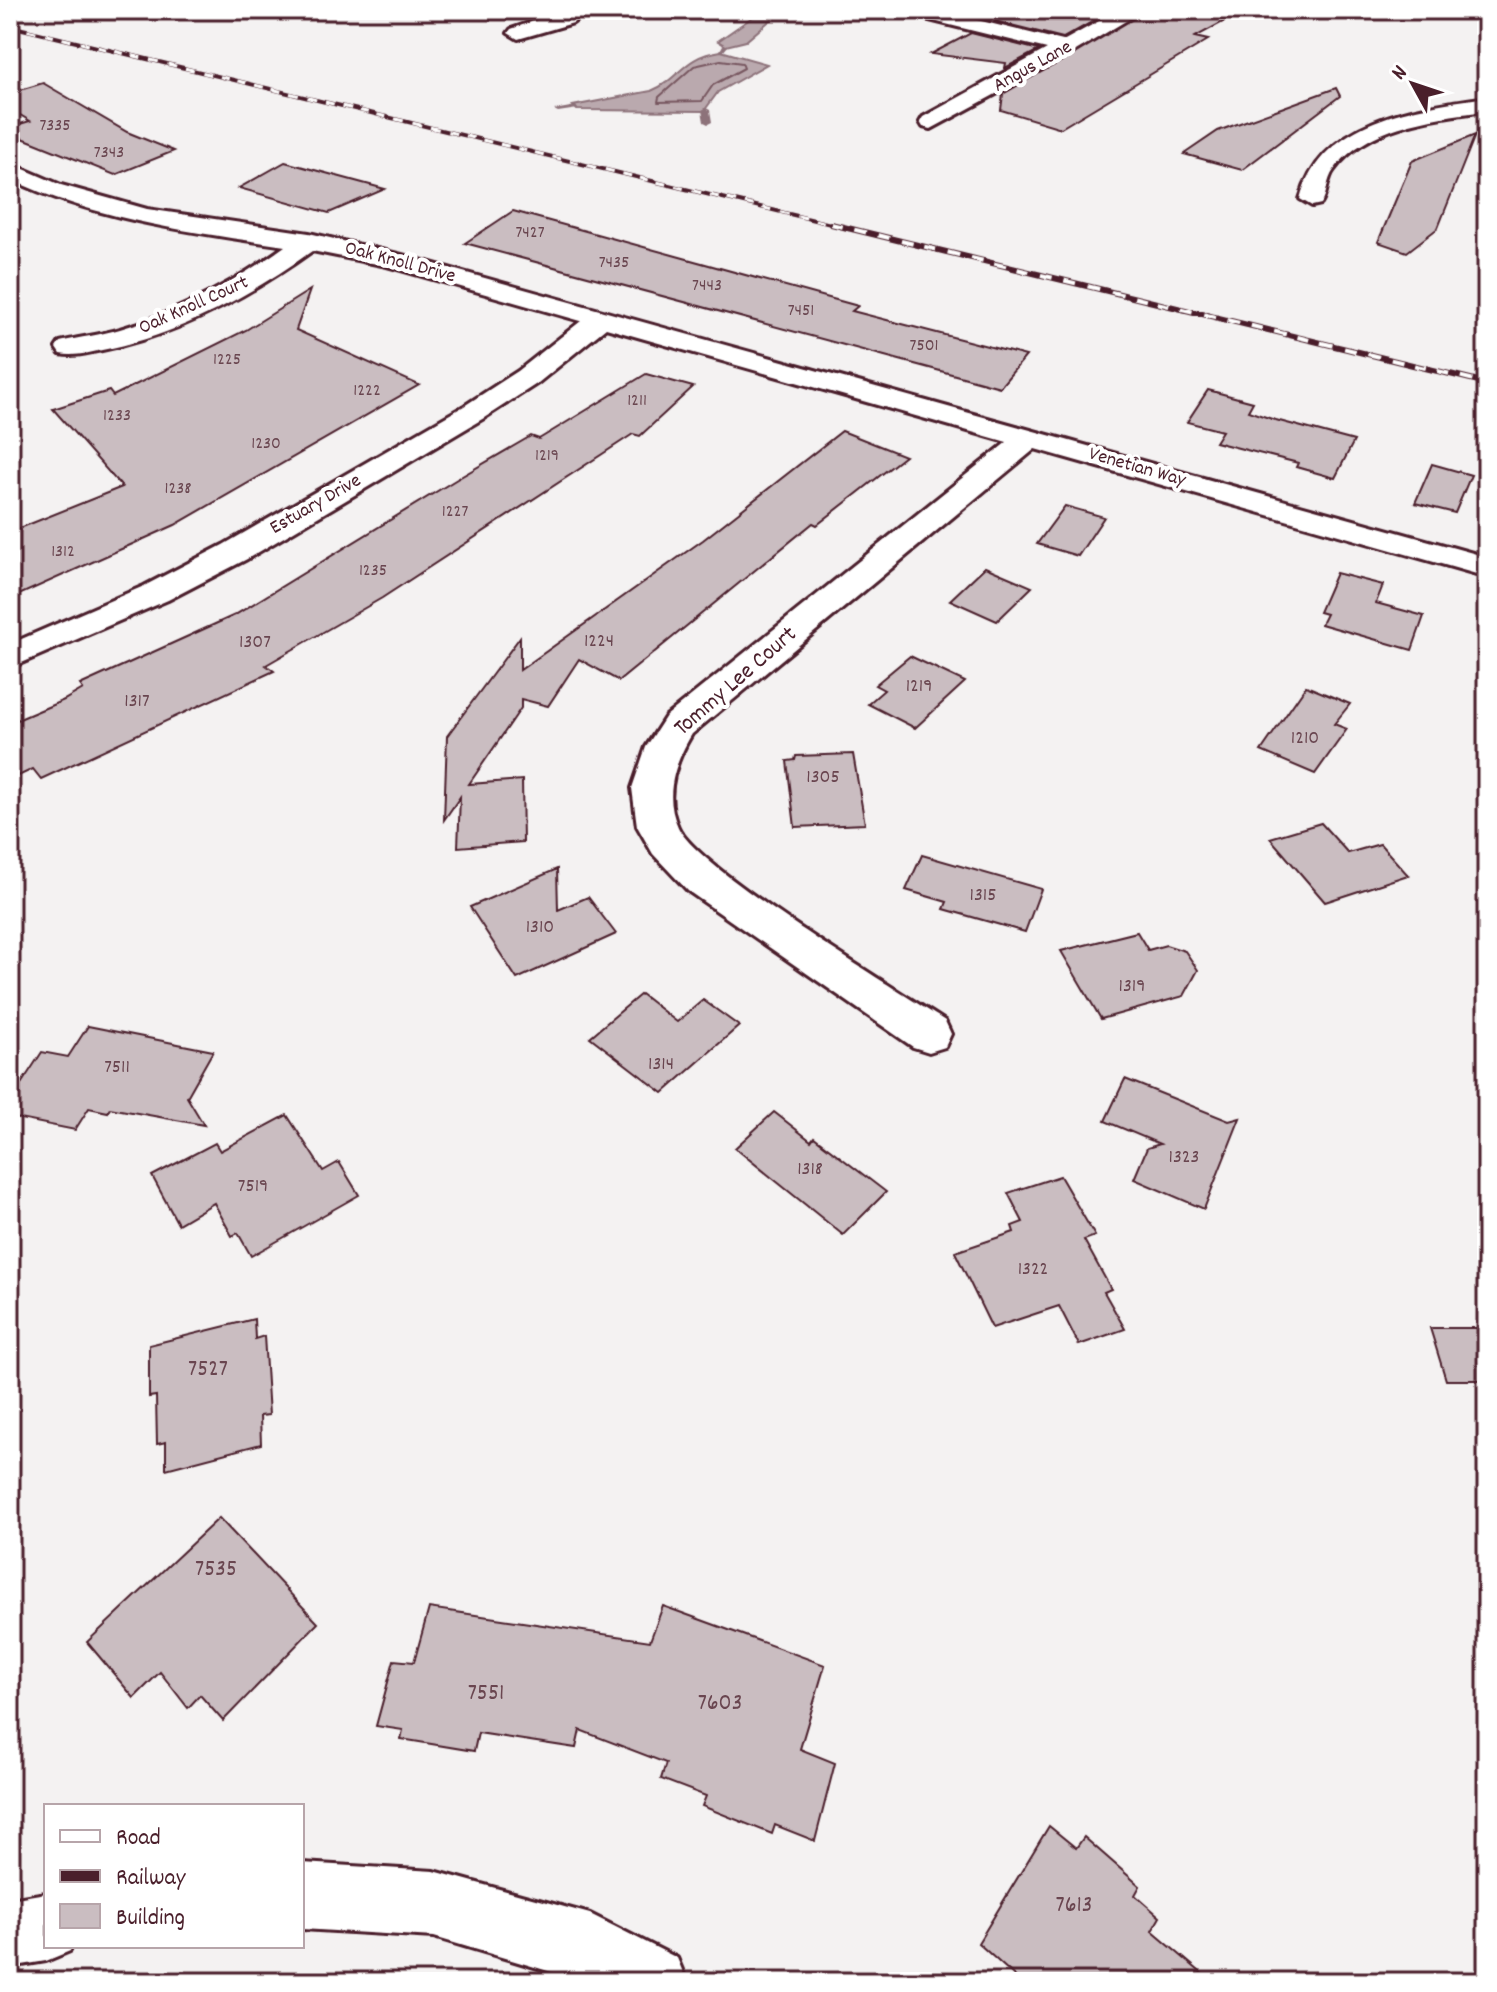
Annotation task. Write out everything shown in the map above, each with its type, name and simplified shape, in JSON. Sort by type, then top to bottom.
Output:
[{"type":"street","points":[[518,33],[566,19],[579,10]]},
{"type":"street","points":[[912,10],[1067,48]]},
{"type":"street","name":"Angus Lane","points":[[931,122],[1134,10]]},
{"type":"street","points":[[1312,199],[1320,172],[1331,157],[1367,133],[1395,122],[1487,104]]},
{"type":"street","name":"Oak Knoll Drive","points":[[10,170],[48,188],[112,208],[380,256],[787,370]]},
{"type":"street","name":"Oak Knoll Court","points":[[70,348],[131,334],[185,314],[249,283],[309,241]]},
{"type":"street","name":"Estuary Drive","points":[[10,657],[156,593],[235,552],[474,412],[528,377],[602,318]]},
{"type":"street","name":"Venetian Way","points":[[787,370],[1487,567]]},
{"type":"street","name":"Tommy Lee Court","points":[[929,1034],[686,865],[658,829],[653,810],[652,772],[679,725],[1030,438]]},
{"type":"street","points":[[304,1896],[434,1904],[590,1948],[653,1982]]},
{"type":"street","points":[[10,1933],[44,1927]]},
{"type":"water","points":[[773,10],[768,13],[774,17],[746,41],[726,46],[718,41],[757,14]]},
{"type":"water","points":[[721,51],[767,64],[718,92],[704,111],[577,110],[573,106],[651,91],[689,63]]},
{"type":"building","points":[[1017,10],[1113,10],[1063,38],[995,21]]},
{"type":"building","points":[[1147,10],[1245,10],[1195,37],[1208,40],[1061,128],[1001,110],[1003,94]]},
{"type":"building","points":[[971,33],[1039,50],[1005,68],[1006,63],[931,54]]},
{"type":"building","points":[[43,83],[127,132],[174,151],[115,175],[10,133],[10,127],[30,121],[10,109],[10,93]]},
{"type":"building","points":[[1336,88],[1340,96],[1242,170],[1184,154],[1218,131]]},
{"type":"building","points":[[1475,135],[1438,228],[1407,252],[1378,242],[1412,161]]},
{"type":"building","points":[[285,162],[385,189],[329,213],[239,188]]},
{"type":"building","points":[[513,211],[858,306],[852,311],[1026,356],[1000,387],[465,243]]},
{"type":"building","points":[[310,290],[296,330],[419,385],[175,525],[10,599],[10,532],[122,487],[53,409],[109,391],[113,396],[246,330]]},
{"type":"building","points":[[646,374],[693,387],[640,436],[633,434],[382,598],[266,665],[274,671],[41,779],[33,769],[10,780],[10,723],[64,700],[83,689],[80,685],[235,615],[457,479],[531,436],[539,439]]},
{"type":"building","points":[[1208,390],[1253,402],[1248,411],[1354,441],[1335,478],[1296,467],[1298,463],[1215,442],[1222,431],[1187,422]]},
{"type":"building","points":[[842,431],[905,456],[817,525],[813,523],[619,681],[579,659],[548,706],[521,699],[521,708],[469,784],[522,780],[523,842],[458,847],[460,797],[444,820],[447,736],[520,637],[520,670],[703,540]]},
{"type":"building","points":[[1432,464],[1471,475],[1455,513],[1415,503]]},
{"type":"building","points":[[1065,506],[1104,517],[1078,556],[1037,544]]},
{"type":"building","points":[[985,567],[1032,587],[997,621],[950,600]]},
{"type":"building","points":[[1336,573],[1383,585],[1376,603],[1424,616],[1412,650],[1321,624],[1326,614],[1319,612]]},
{"type":"building","points":[[910,656],[965,682],[915,728],[868,704],[884,690],[875,685]]},
{"type":"building","points":[[1306,686],[1350,704],[1334,724],[1347,729],[1315,774],[1261,751]]},
{"type":"building","points":[[853,754],[865,824],[795,827],[787,761],[795,760],[796,756]]},
{"type":"building","points":[[1321,823],[1348,853],[1380,844],[1408,875],[1325,902],[1270,838]]},
{"type":"building","points":[[922,855],[1041,889],[1025,932],[944,909],[947,902],[906,890]]},
{"type":"building","points":[[557,869],[558,910],[588,897],[616,934],[517,979],[470,907]]},
{"type":"building","points":[[1137,932],[1148,950],[1166,945],[1185,951],[1198,970],[1184,996],[1101,1019],[1061,951]]},
{"type":"building","points":[[641,994],[677,1022],[703,1000],[739,1026],[663,1093],[590,1037]]},
{"type":"building","points":[[88,1026],[213,1051],[187,1097],[204,1125],[110,1108],[108,1112],[89,1108],[75,1130],[10,1117],[10,1101],[42,1052],[68,1057]]},
{"type":"building","points":[[1125,1079],[1229,1121],[1240,1118],[1204,1209],[1134,1179],[1147,1148],[1160,1144],[1105,1121]]},
{"type":"building","points":[[774,1112],[811,1141],[814,1137],[886,1192],[843,1235],[735,1148]]},
{"type":"building","points":[[287,1115],[323,1171],[339,1162],[359,1195],[251,1256],[238,1233],[232,1236],[214,1203],[178,1224],[152,1176],[215,1143],[220,1151]]},
{"type":"building","points":[[1060,1176],[1095,1236],[1084,1240],[1111,1289],[1104,1292],[1125,1329],[1079,1345],[1059,1306],[992,1328],[955,1252],[1014,1232],[1012,1226],[1023,1222],[1008,1193]]},
{"type":"building","points":[[254,1319],[255,1339],[264,1336],[269,1415],[260,1416],[261,1444],[166,1469],[166,1442],[157,1444],[156,1396],[149,1397],[149,1345]]},
{"type":"building","points":[[1430,1328],[1487,1328],[1487,1380],[1446,1380]]},
{"type":"building","points":[[219,1518],[318,1623],[223,1721],[200,1695],[188,1708],[160,1672],[134,1698],[87,1642]]},
{"type":"building","points":[[663,1606],[825,1665],[800,1749],[835,1763],[815,1841],[775,1825],[772,1834],[702,1806],[706,1796],[661,1779],[666,1763],[580,1730],[576,1748],[478,1733],[474,1751],[401,1739],[403,1730],[376,1726],[394,1660],[414,1662],[429,1608],[650,1641]]},
{"type":"building","points":[[1049,1826],[1076,1848],[1084,1837],[1140,1886],[1135,1895],[1160,1917],[1152,1931],[1212,1982],[1021,1982],[978,1943]]},
{"type":"waterway","points":[[721,51],[725,46]]},
{"type":"waterway","points":[[558,110],[576,108]]},
{"type":"waterway","points":[[706,110],[708,122]]},
{"type":"railway","points":[[10,26],[839,226]]},
{"type":"railway","points":[[831,224],[1487,383]]}]
